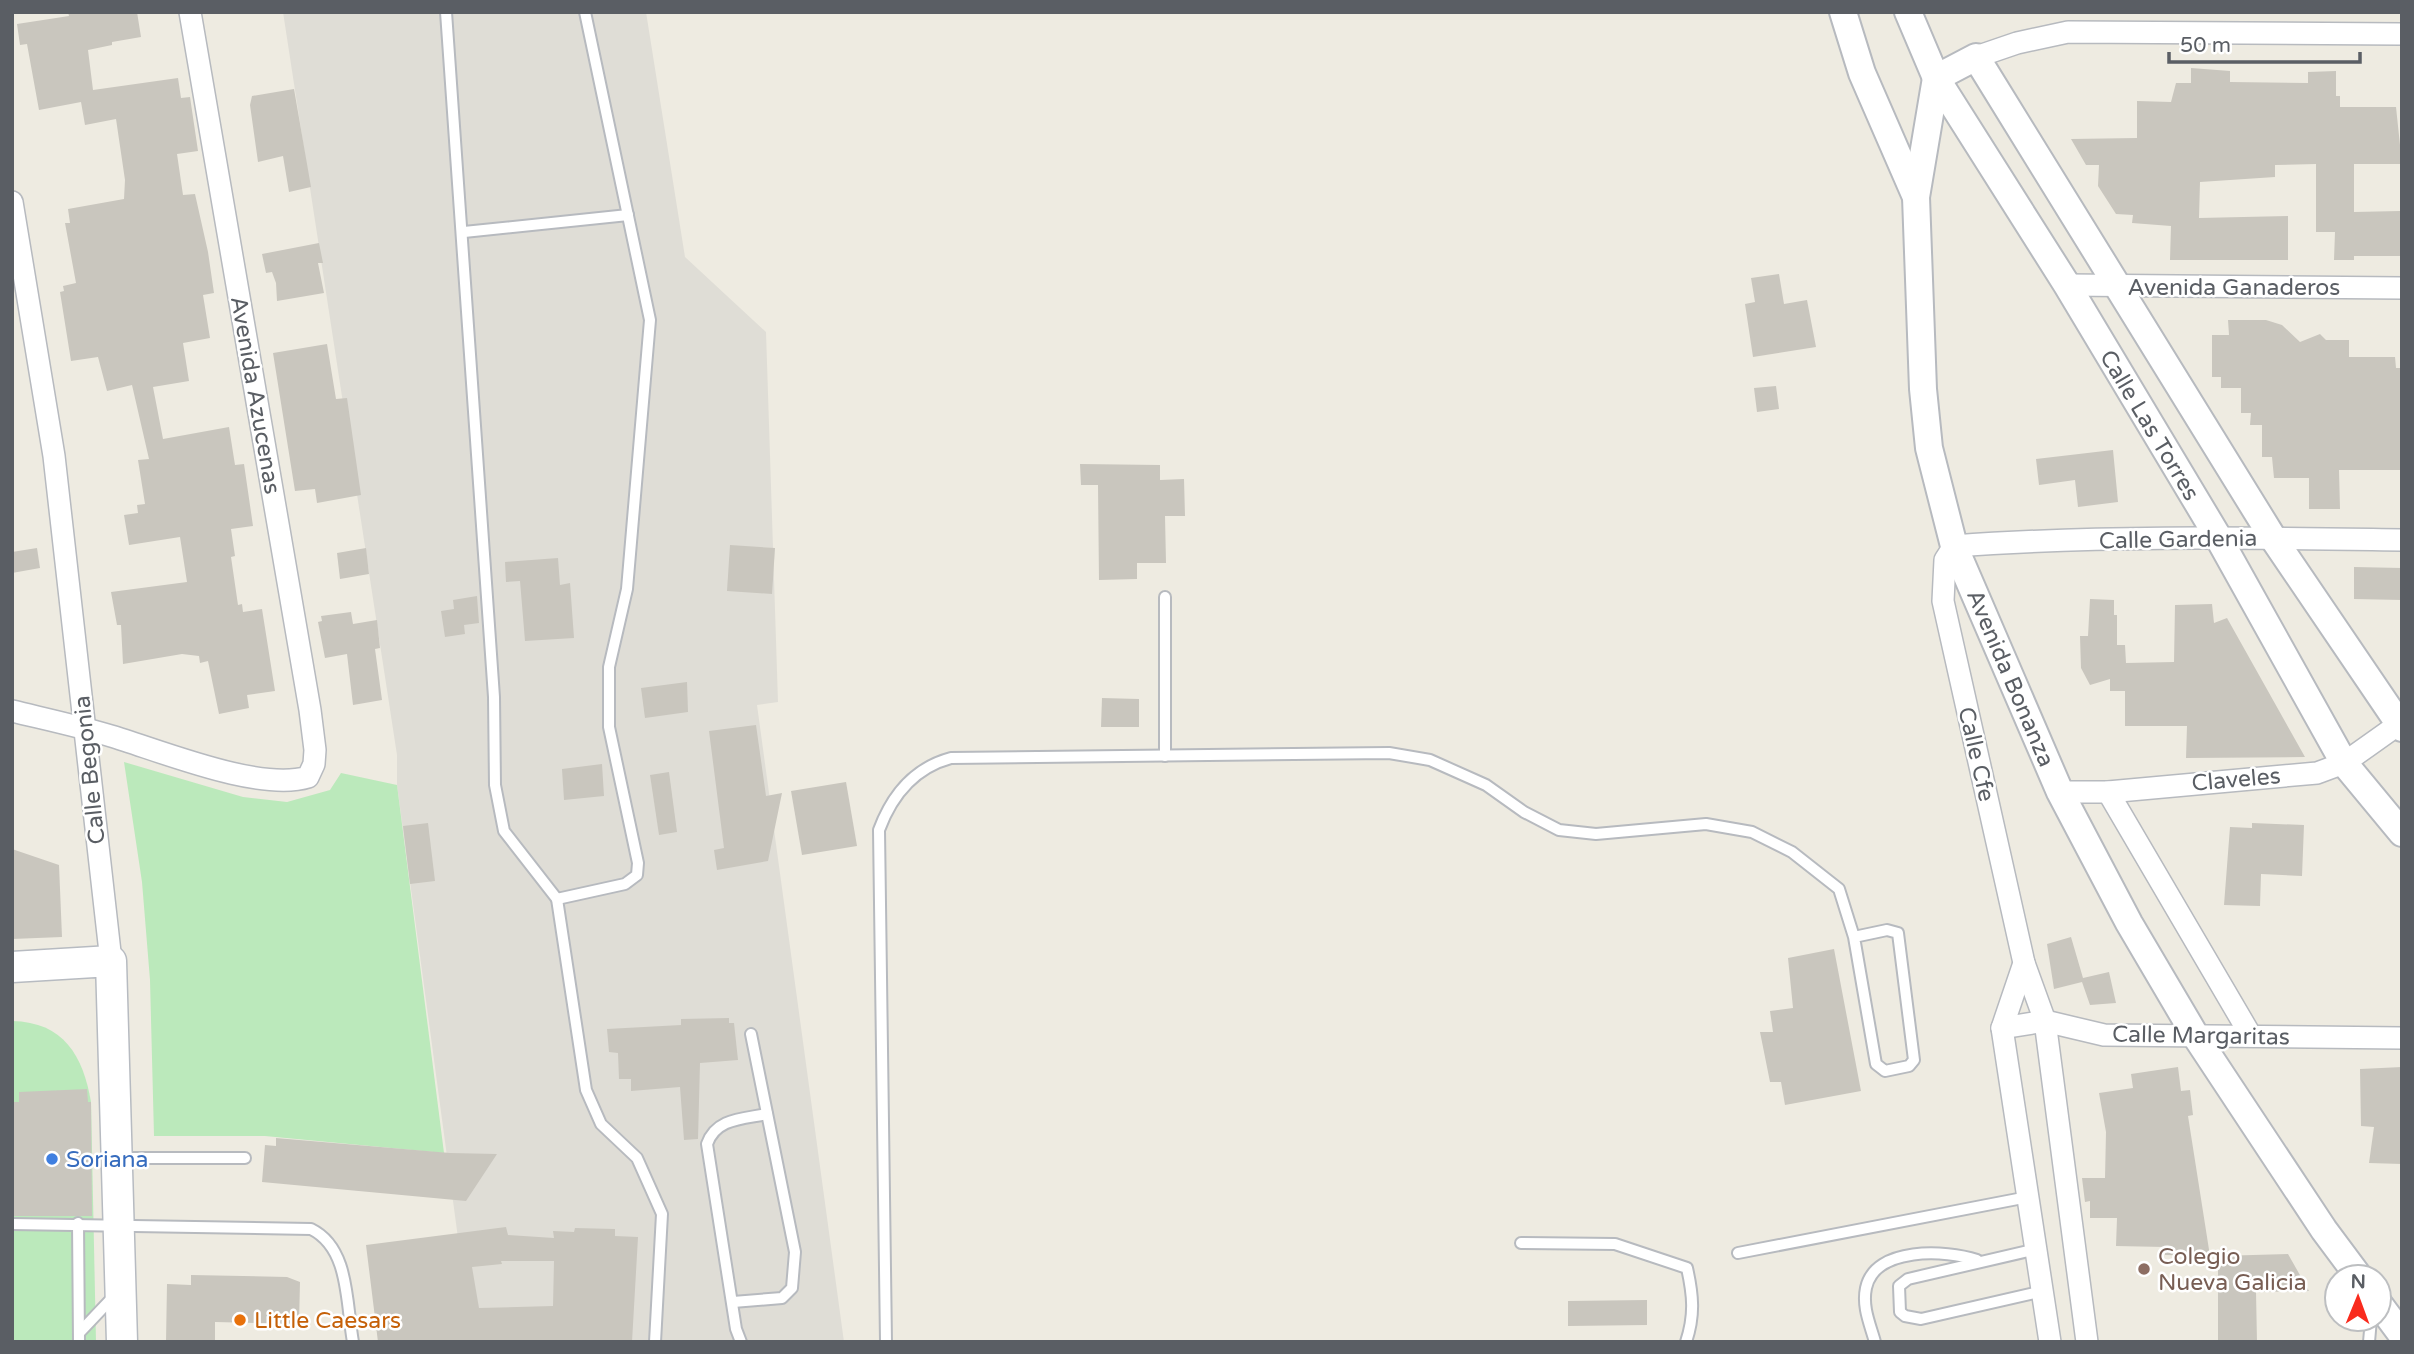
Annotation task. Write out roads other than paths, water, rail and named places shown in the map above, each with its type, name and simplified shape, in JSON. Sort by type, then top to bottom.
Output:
[{"type":"main road","points":[[12,967],[111,961]]},
{"type":"main road","name":"Calle Begonia","points":[[111,961],[121,1223],[122,1342]]},
{"type":"street","name":"Avenida Azucenas","points":[[86,729],[256,779],[292,782],[308,777],[314,764],[310,710],[190,12]]},
{"type":"street","name":"Avenida Bonanza","points":[[1843,12],[1862,73],[1916,197],[1923,389],[1929,448],[1954,547],[2060,792],[2129,923],[2195,1035],[2349,1263]]},
{"type":"street","name":"Calle Las Torres","points":[[1908,12],[1936,78],[2067,285],[2218,537],[2344,763],[2402,833]]},
{"type":"street","points":[[1916,197],[1936,78],[1976,57],[2017,43],[2067,32],[2402,34]]},
{"type":"street","name":"Calle Las Torres","points":[[1976,57],[2273,538],[2400,726]]},
{"type":"street","name":"Calle Begonia","points":[[12,202],[54,456],[111,961]]},
{"type":"street","name":"Avenida Ganaderos","points":[[2067,285],[2402,288]]},
{"type":"street","name":"Calle Gardenia","points":[[1954,547],[2015,542],[2218,537],[2402,540]]},
{"type":"street","name":"Calle Cfe","points":[[1954,547],[1945,560],[1943,601],[2024,963],[2045,1021],[2087,1342]]},
{"type":"street","points":[[12,711],[86,729]]},
{"type":"street","name":"Claveles","points":[[2060,792],[2108,792],[2317,773],[2344,763],[2400,726]]},
{"type":"street","points":[[2108,792],[2251,1036]]},
{"type":"street","points":[[2024,963],[2002,1028],[2050,1342]]},
{"type":"street","name":"Calle Margaritas","points":[[2002,1028],[2045,1021],[2104,1035],[2402,1038]]},
{"type":"lane","points":[[446,12],[464,232],[494,697],[495,785],[504,831],[557,899],[586,1090],[601,1124],[638,1158],[662,1214],[655,1342]]},
{"type":"lane","points":[[557,899],[625,884],[637,875],[638,863],[609,727],[609,667],[627,589],[650,320],[585,12]]},
{"type":"lane","points":[[464,232],[628,215]]},
{"type":"lane","points":[[1165,597],[1165,756]]},
{"type":"lane","points":[[886,1342],[879,830],[888,806],[914,777],[933,763],[951,758],[1389,753],[1430,760],[1486,785],[1524,812],[1559,830],[1596,834],[1706,824],[1752,832],[1792,852],[1839,889],[1854,937],[1875,1063],[1885,1071],[1909,1066],[1914,1059],[1898,933],[1886,930],[1854,937]]},
{"type":"lane","points":[[733,1302],[782,1298],[792,1288],[795,1252],[792,1226],[751,1034]]},
{"type":"lane","points":[[741,1342],[707,1144],[712,1131],[721,1123],[767,1114]]},
{"type":"lane","points":[[118,1158],[245,1158]]},
{"type":"lane","points":[[1738,1253],[2028,1197]]},
{"type":"lane","points":[[78,1223],[79,1337]]},
{"type":"lane","points":[[12,1224],[121,1223],[311,1229],[324,1235],[334,1248],[341,1266],[353,1342]]},
{"type":"lane","points":[[1521,1243],[1615,1244],[1686,1268],[1694,1295],[1692,1323],[1686,1342]]},
{"type":"lane","points":[[2037,1249],[1908,1279],[1899,1286],[1900,1312],[1905,1317],[1921,1319],[2043,1291]]},
{"type":"lane","points":[[1875,1342],[1865,1310],[1866,1288],[1872,1273],[1888,1262],[1916,1253],[1966,1257],[1980,1261]]},
{"type":"lane","points":[[79,1337],[120,1290]]},
{"type":"place","name":"Soriana","points":[[52,1159]]},
{"type":"place","name":"Colegio Nueva Galicia","points":[[2144,1269]]},
{"type":"place","name":"Little Caesars","points":[[240,1320]]}]
